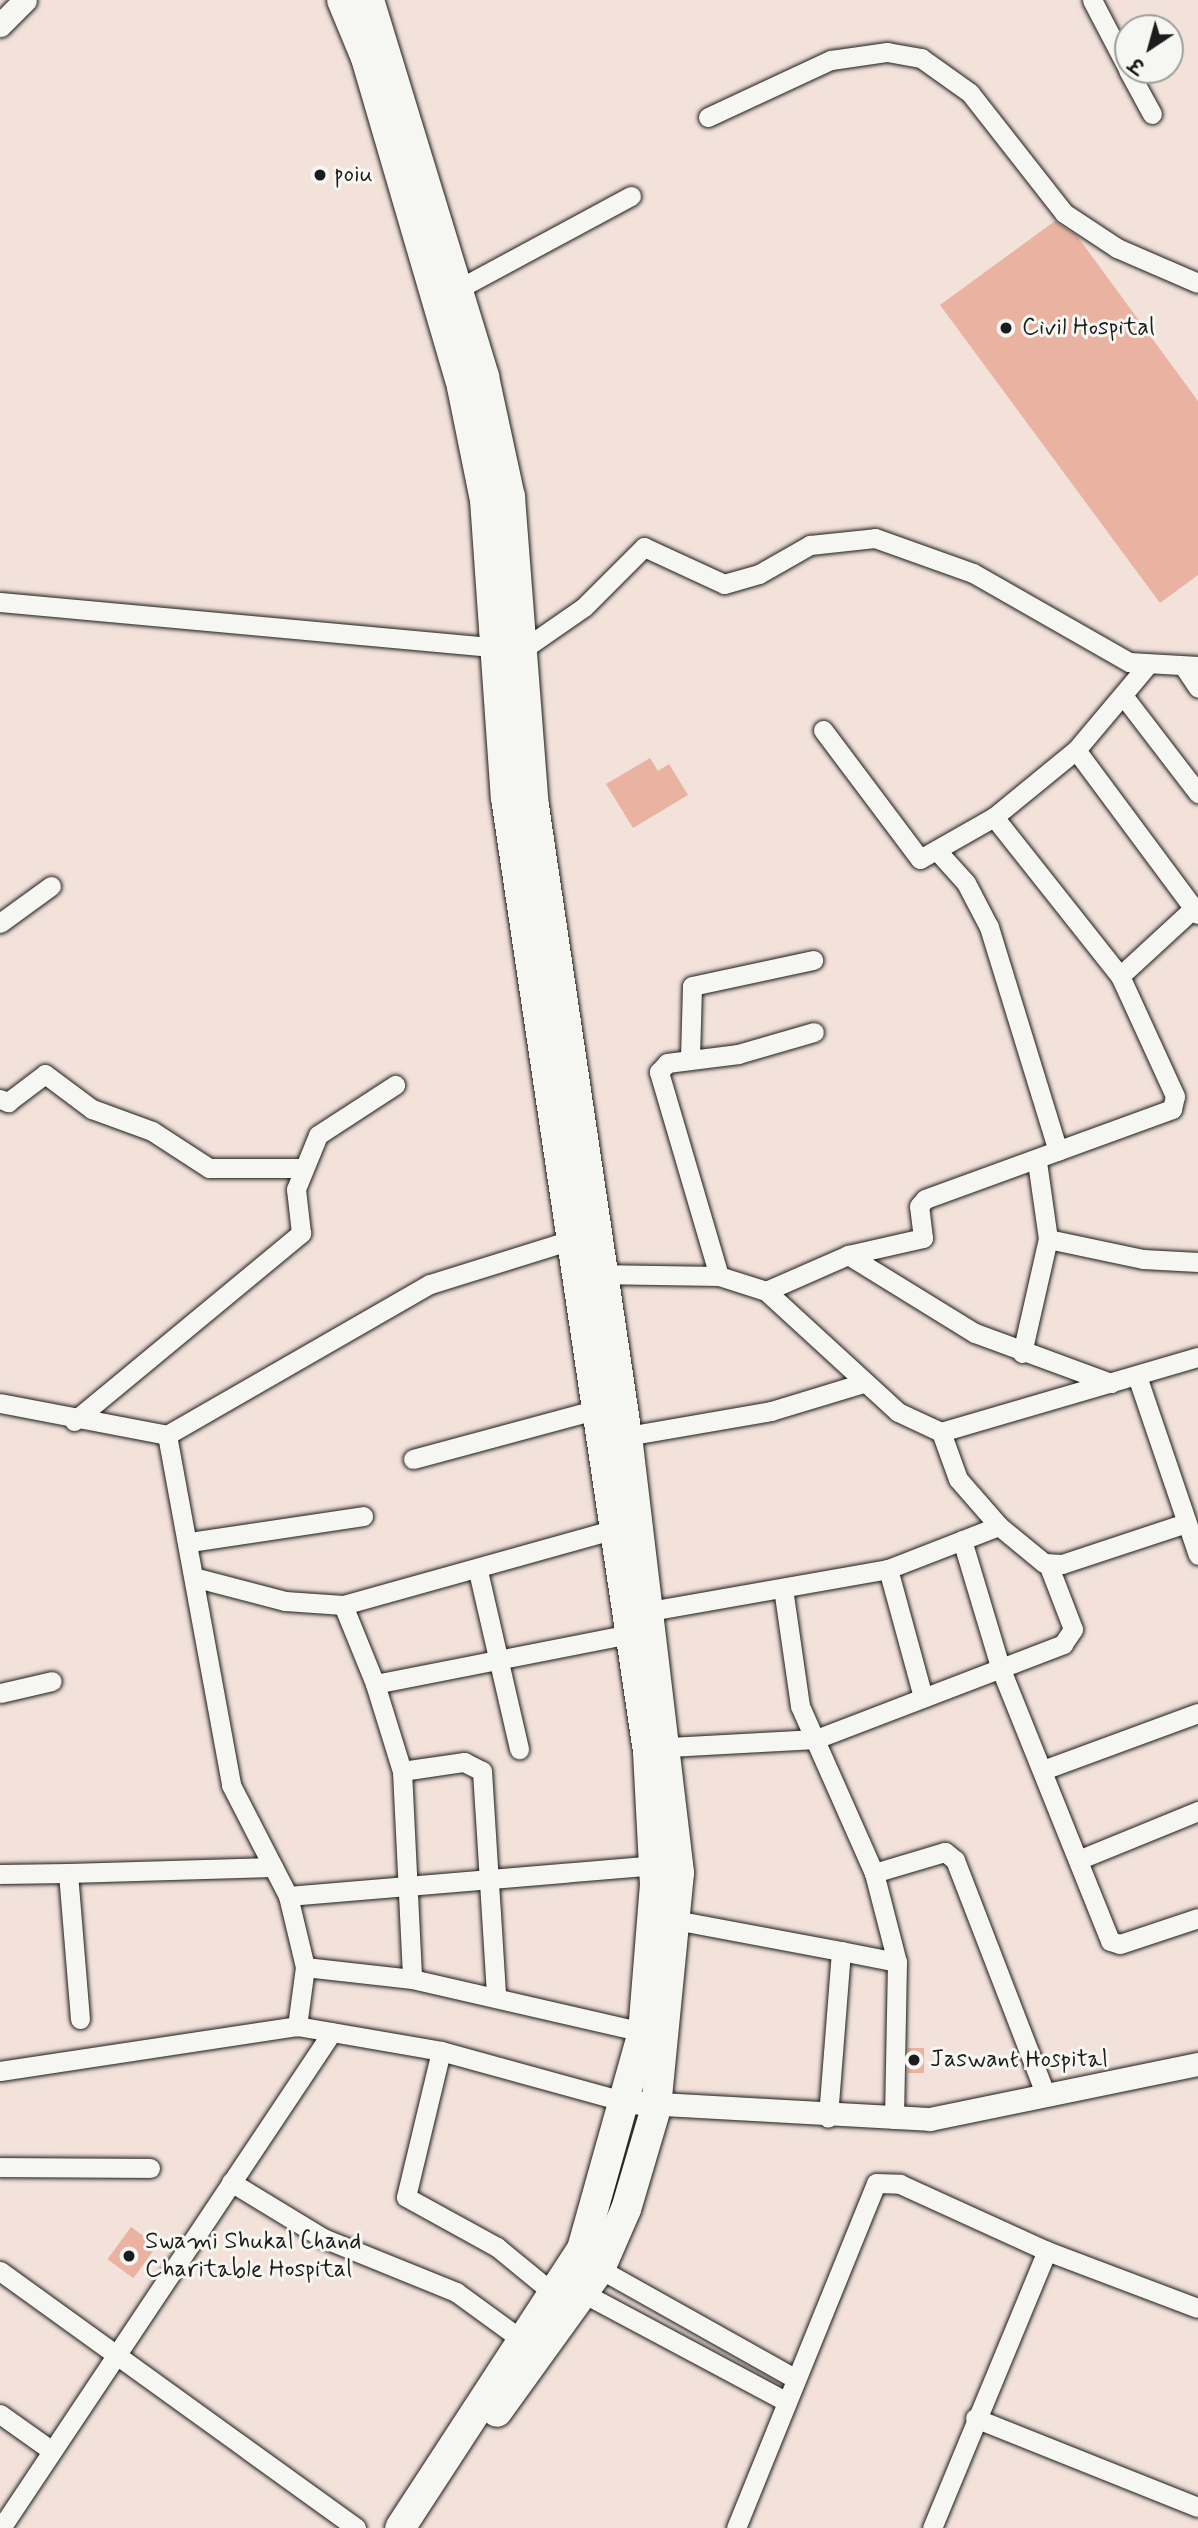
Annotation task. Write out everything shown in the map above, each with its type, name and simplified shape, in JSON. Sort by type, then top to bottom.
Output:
[{"type":"main road","points":[[342,0],[410,165]]},
{"type":"main road","points":[[369,0],[410,165],[474,388],[510,497],[509,650],[534,806],[586,1236],[627,1436],[668,1747],[679,1873],[656,2108],[626,2209],[600,2269],[583,2294],[474,2443],[450,2459]]},
{"type":"main road","points":[[400,2528],[450,2459],[458,2435],[583,2249],[626,2102],[643,2032],[654,1865],[648,1752],[598,1409],[592,1274]]},
{"type":"street","points":[[0,24],[25,0]]},
{"type":"street","points":[[1092,0],[1114,43]]},
{"type":"street","points":[[708,117],[831,60],[887,52],[921,58],[970,93],[1064,214],[1117,248],[1198,283]]},
{"type":"street","points":[[1136,84],[1152,114]]},
{"type":"street","points":[[447,295],[631,196]]},
{"type":"street","points":[[0,602],[509,650],[584,607],[644,547],[724,584],[759,574],[810,545],[876,538],[973,573],[1146,667],[1191,667],[1198,688]]},
{"type":"street","points":[[823,730],[915,854],[926,860],[994,817],[1076,750],[1125,698],[1146,667]]},
{"type":"street","points":[[1125,698],[1198,793]]},
{"type":"street","points":[[1076,750],[1196,911],[1120,976]]},
{"type":"street","points":[[766,1291],[848,1255],[919,1240],[925,1199],[1037,1162],[1058,1151],[1172,1109],[1175,1101],[1120,976],[994,817]]},
{"type":"street","points":[[939,853],[966,883],[989,926],[1058,1151]]},
{"type":"street","points":[[4,916],[51,886]]},
{"type":"street","points":[[690,1058],[692,986],[813,960]]},
{"type":"street","points":[[719,1276],[661,1088],[662,1067],[690,1058],[738,1054],[814,1032]]},
{"type":"street","points":[[0,1099],[8,1102],[45,1074],[92,1109],[152,1131],[209,1168],[301,1168]]},
{"type":"street","points":[[74,1421],[301,1233],[301,1168],[324,1128],[395,1085]]},
{"type":"street","points":[[1022,1353],[1048,1239],[1037,1162]]},
{"type":"street","points":[[0,1403],[74,1421],[167,1435],[430,1284],[586,1236]]},
{"type":"street","points":[[1048,1239],[1143,1259],[1198,1262]]},
{"type":"street","points":[[848,1255],[975,1333],[1022,1353],[1111,1383]]},
{"type":"street","points":[[592,1274],[719,1276],[766,1291],[863,1383],[921,1427],[941,1432],[1198,1357]]},
{"type":"street","points":[[1137,1376],[1198,1555]]},
{"type":"street","points":[[627,1436],[771,1411],[863,1383]]},
{"type":"street","points":[[413,1459],[598,1409]]},
{"type":"street","points":[[668,1747],[816,1739],[1000,1667],[1072,1635],[1048,1564],[999,1526],[951,1469],[941,1432]]},
{"type":"street","points":[[167,1435],[197,1578],[231,1785],[288,1896],[305,1967],[297,2026]]},
{"type":"street","points":[[190,1542],[363,1517]]},
{"type":"street","points":[[1048,1564],[1186,1523]]},
{"type":"street","points":[[650,1611],[888,1569],[999,1526]]},
{"type":"street","points":[[197,1578],[285,1601],[343,1605],[478,1571],[616,1529]]},
{"type":"street","points":[[962,1540],[1000,1667],[1113,1943],[1198,1918]]},
{"type":"street","points":[[888,1569],[923,1697]]},
{"type":"street","points":[[478,1571],[519,1749]]},
{"type":"street","points":[[783,1588],[798,1698],[874,1873],[898,1962],[894,2119]]},
{"type":"street","points":[[343,1605],[375,1684],[402,1771],[412,1979]]},
{"type":"street","points":[[375,1684],[631,1634]]},
{"type":"street","points":[[0,1693],[52,1681]]},
{"type":"street","points":[[1043,1770],[1198,1713]]},
{"type":"street","points":[[402,1771],[479,1766],[496,1995]]},
{"type":"street","points":[[1078,1860],[1198,1811]]},
{"type":"street","points":[[874,1873],[945,1852],[955,1860],[1046,2096]]},
{"type":"street","points":[[288,1896],[486,1876],[654,1865]]},
{"type":"street","points":[[0,1874],[272,1867]]},
{"type":"street","points":[[68,1872],[80,2019]]},
{"type":"street","points":[[675,1920],[898,1962]]},
{"type":"street","points":[[828,2117],[841,1951]]},
{"type":"street","points":[[305,1967],[412,1979],[496,1995],[643,2032]]},
{"type":"street","points":[[0,2071],[297,2026],[441,2051],[656,2108],[894,2119],[950,2116],[1198,2064]]},
{"type":"street","points":[[1,2528],[332,2032]]},
{"type":"street","points":[[441,2051],[406,2197],[497,2247],[553,2293]]},
{"type":"street","points":[[0,2167],[150,2168]]},
{"type":"street","points":[[231,2182],[323,2238],[457,2292],[522,2340]]},
{"type":"street","points":[[736,2528],[794,2378],[876,2183],[900,2184],[1047,2251],[1198,2308]]},
{"type":"street","points":[[932,2528],[975,2418],[1047,2251]]},
{"type":"street","points":[[600,2269],[794,2378]]},
{"type":"street","points":[[0,2271],[356,2528]]},
{"type":"street","points":[[583,2294],[785,2401]]},
{"type":"street","points":[[0,2414],[52,2451]]},
{"type":"street","points":[[975,2418],[1198,2507]]},
{"type":"building","points":[[1055,221],[1077,236],[1198,401],[1198,575],[1160,603],[940,305]]},
{"type":"building","points":[[650,758],[658,771],[669,764],[688,795],[633,828],[606,784]]},
{"type":"building","points":[[908,2048],[924,2048],[924,2073],[908,2073]]},
{"type":"building","points":[[131,2227],[157,2246],[133,2278],[107,2259]]},
{"type":"place","name":"poiu","points":[[320,175]]},
{"type":"place","name":"Civil Hospital","points":[[1006,328]]},
{"type":"place","name":"Jaswant Hospital","points":[[914,2060]]},
{"type":"place","name":"Swami Shukal Chand Charitable Hospital","points":[[129,2256]]}]
